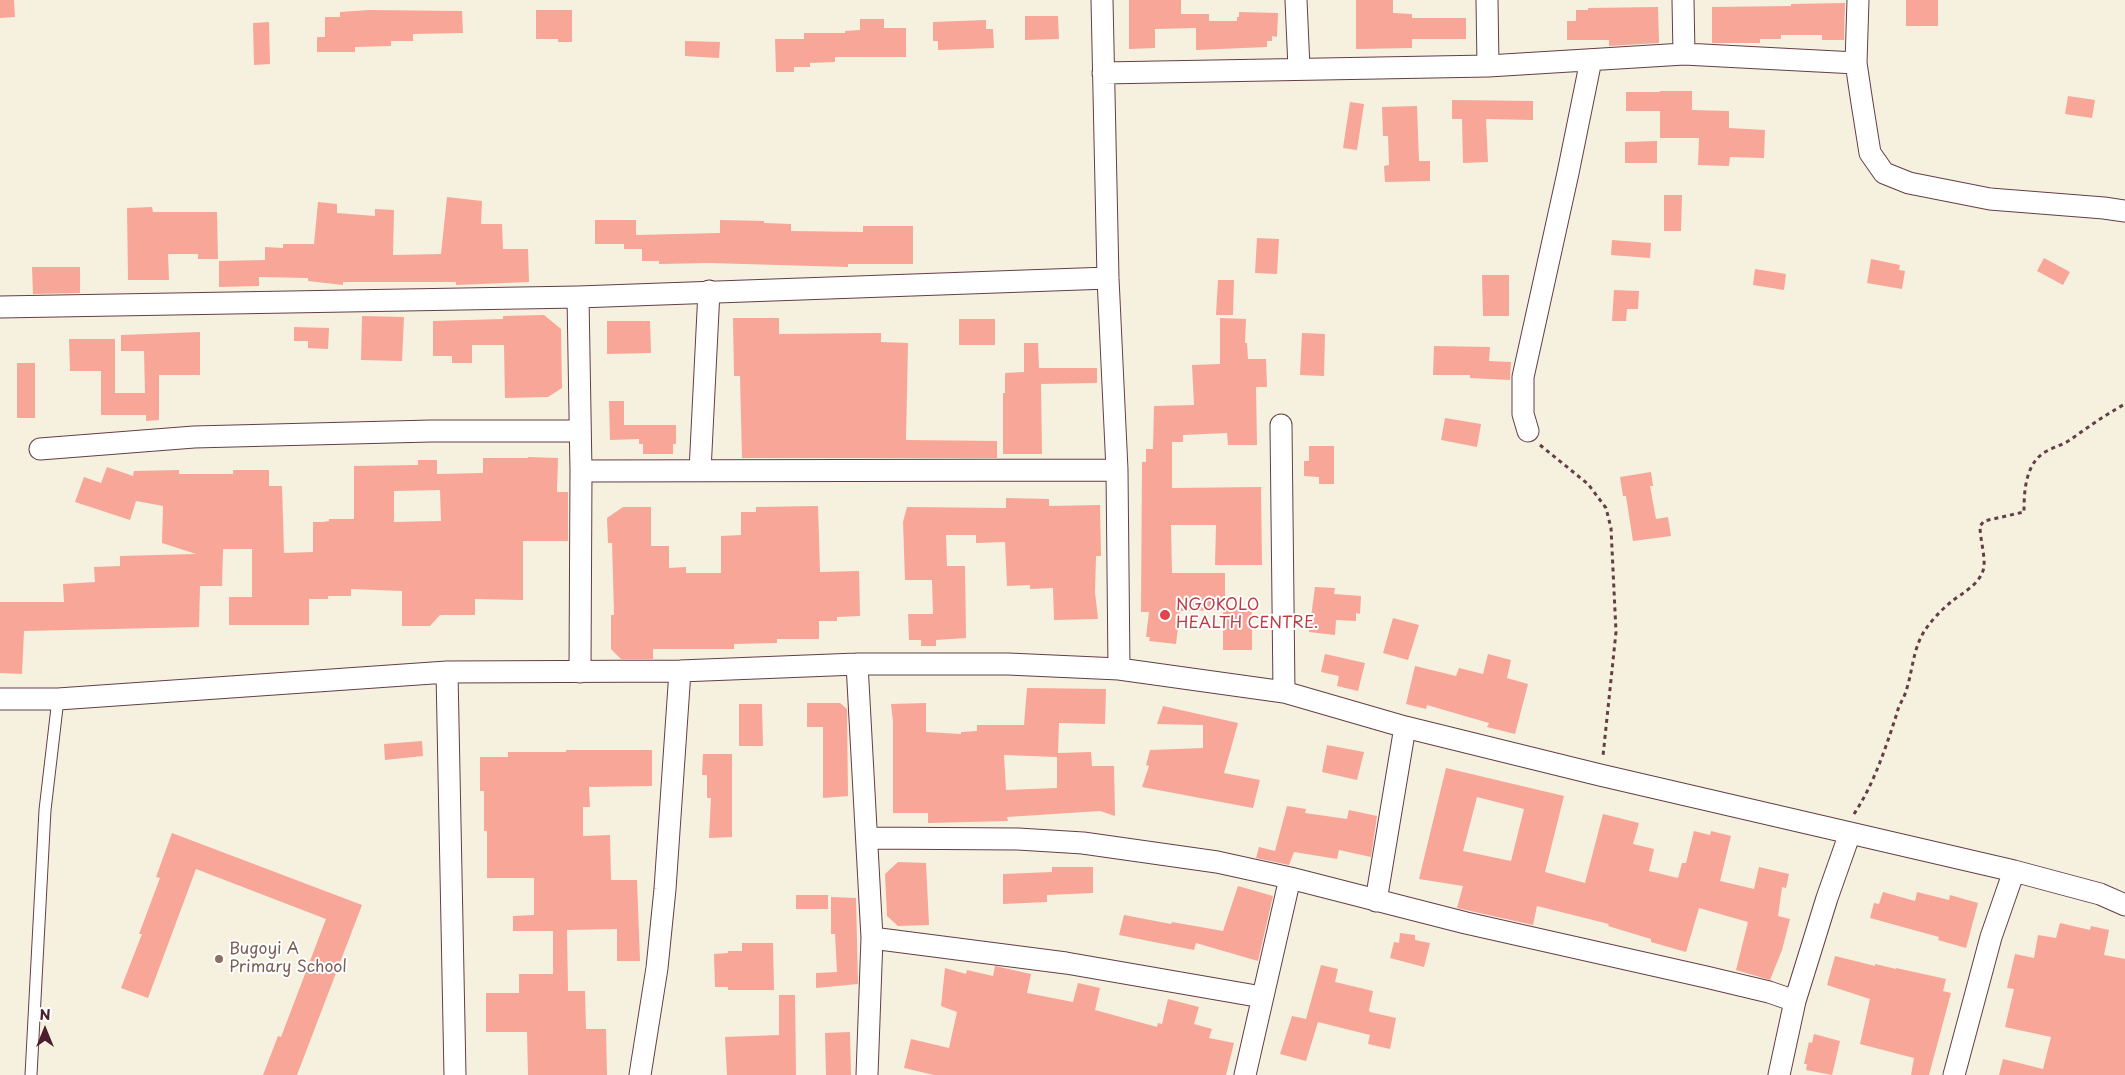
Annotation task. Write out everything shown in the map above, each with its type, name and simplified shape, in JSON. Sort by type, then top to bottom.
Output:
[{"type":"street","points":[[1102,0],[1108,278],[1117,470],[1120,669]]},
{"type":"street","points":[[1296,0],[1299,68]]},
{"type":"street","points":[[1487,0],[1488,66]]},
{"type":"street","points":[[1684,0],[1684,54]]},
{"type":"street","points":[[1858,0],[1856,63],[1870,153],[1884,174],[1909,183],[1990,199],[2125,211]]},
{"type":"street","points":[[1103,73],[1488,66],[1684,54],[1856,63]]},
{"type":"street","points":[[1528,432],[1523,414],[1523,377],[1591,60]]},
{"type":"street","points":[[0,307],[578,297],[1108,278]]},
{"type":"street","points":[[700,471],[710,291]]},
{"type":"street","points":[[578,297],[581,471],[580,672]]},
{"type":"street","points":[[1282,425],[1284,692]]},
{"type":"street","points":[[40,450],[194,437],[431,431],[580,430]]},
{"type":"street","points":[[581,471],[1117,470]]},
{"type":"street","points":[[857,664],[872,938],[867,1075]]},
{"type":"street","points":[[0,699],[58,699],[446,672],[680,671],[857,664],[1008,664],[1120,669],[1284,692],[1405,727],[1600,775],[2014,871],[2100,894],[2125,906]]},
{"type":"street","points":[[640,1075],[657,968],[665,889],[680,671]]},
{"type":"street","points":[[446,672],[455,1075]]},
{"type":"street","points":[[1376,901],[1405,727]]},
{"type":"street","points":[[1779,1075],[1794,1001],[1846,832]]},
{"type":"street","points":[[867,838],[1018,839],[1083,843],[1217,862],[1290,878],[1475,925],[1769,992],[1794,1001]]},
{"type":"street","points":[[1954,1075],[1991,937],[2014,871]]},
{"type":"street","points":[[1245,1075],[1290,878]]},
{"type":"street","points":[[872,938],[1066,963],[1262,997]]},
{"type":"lane","points":[[31,1075],[45,810],[58,699]]},
{"type":"path","points":[[1846,832],[1861,804],[1889,738],[1897,711],[1907,689],[1913,659],[1925,630],[1944,609],[1975,584],[1984,568],[1980,526],[1984,521],[2024,512],[2024,488],[2028,476],[2042,454],[2058,448],[2094,422],[2125,404]]},
{"type":"path","points":[[1528,432],[1547,452],[1588,484],[1606,508],[1611,528],[1616,632],[1600,775]]},
{"type":"building","points":[[0,0],[14,0],[15,17],[0,18]]},
{"type":"building","points":[[1129,0],[1181,0],[1181,14],[1209,14],[1209,21],[1237,21],[1239,12],[1278,13],[1277,37],[1272,36],[1272,41],[1267,41],[1267,47],[1196,50],[1196,28],[1155,29],[1155,48],[1129,49]]},
{"type":"building","points":[[1356,0],[1393,0],[1393,13],[1412,14],[1412,18],[1466,18],[1466,39],[1412,39],[1412,48],[1356,49]]},
{"type":"building","points":[[1906,0],[1938,0],[1938,26],[1906,26]]},
{"type":"building","points":[[1845,3],[1844,40],[1822,40],[1822,35],[1781,35],[1781,39],[1760,39],[1760,43],[1712,43],[1712,7]]},
{"type":"building","points":[[1658,7],[1659,43],[1609,46],[1609,40],[1567,40],[1567,21],[1576,21],[1576,10],[1588,10],[1588,8]]},
{"type":"building","points":[[369,10],[462,11],[463,33],[413,34],[413,41],[391,41],[391,46],[355,47],[355,52],[317,52],[317,37],[325,37],[325,17],[340,17],[340,12]]},
{"type":"building","points":[[536,10],[572,10],[572,42],[558,42],[558,39],[536,39]]},
{"type":"building","points":[[1025,16],[1058,16],[1059,39],[1025,40]]},
{"type":"building","points":[[860,19],[884,19],[884,28],[906,28],[906,57],[835,57],[835,62],[810,63],[810,67],[794,67],[794,72],[776,72],[775,39],[804,39],[804,33],[845,33],[845,31],[860,30]]},
{"type":"building","points":[[986,20],[986,29],[993,29],[994,48],[938,50],[938,41],[933,41],[933,22]]},
{"type":"building","points":[[269,22],[270,64],[254,65],[253,23]]},
{"type":"building","points":[[685,41],[720,42],[719,58],[685,56]]},
{"type":"building","points":[[1692,91],[1692,110],[1729,111],[1729,128],[1765,130],[1764,158],[1730,157],[1729,166],[1698,165],[1699,138],[1660,138],[1660,111],[1626,111],[1626,92]]},
{"type":"building","points":[[2068,96],[2095,100],[2092,118],[2065,114]]},
{"type":"building","points":[[1452,100],[1533,101],[1533,120],[1486,119],[1488,162],[1463,163],[1462,119],[1452,119]]},
{"type":"building","points":[[1350,102],[1364,104],[1357,150],[1343,148]]},
{"type":"building","points":[[1417,106],[1419,161],[1430,161],[1430,181],[1385,182],[1384,166],[1389,165],[1388,136],[1383,136],[1382,107]]},
{"type":"building","points":[[1657,141],[1657,163],[1625,163],[1625,142]]},
{"type":"building","points":[[1664,195],[1682,195],[1681,231],[1664,231]]},
{"type":"building","points":[[447,197],[482,201],[481,224],[502,224],[503,249],[528,249],[529,282],[456,285],[456,282],[343,282],[343,285],[308,281],[308,278],[259,277],[259,286],[219,287],[219,261],[265,260],[265,247],[283,248],[283,244],[314,244],[318,202],[337,204],[337,213],[375,216],[375,209],[394,210],[393,255],[441,254]]},
{"type":"building","points":[[152,207],[153,212],[217,212],[218,259],[198,259],[198,254],[168,254],[169,280],[128,280],[127,208]]},
{"type":"building","points":[[595,220],[636,220],[636,235],[720,233],[720,220],[791,224],[791,231],[863,232],[863,226],[913,226],[913,264],[848,264],[848,267],[709,263],[659,264],[659,261],[642,261],[642,249],[624,249],[624,244],[595,244]]},
{"type":"building","points":[[1257,238],[1279,239],[1277,274],[1255,273]]},
{"type":"building","points":[[1612,240],[1651,243],[1650,258],[1611,255]]},
{"type":"building","points":[[2044,258],[2070,272],[2063,285],[2037,271]]},
{"type":"building","points":[[1871,259],[1900,265],[1899,270],[1905,271],[1902,289],[1867,283]]},
{"type":"building","points":[[32,267],[80,267],[80,293],[33,294]]},
{"type":"building","points":[[1755,269],[1786,274],[1784,290],[1753,285]]},
{"type":"building","points":[[1482,275],[1509,275],[1509,316],[1483,316]]},
{"type":"building","points":[[1218,280],[1234,280],[1233,315],[1216,315]]},
{"type":"building","points":[[1614,290],[1639,291],[1638,309],[1627,309],[1626,321],[1612,321]]},
{"type":"building","points":[[544,315],[561,329],[562,388],[548,397],[505,398],[504,345],[472,345],[472,363],[452,363],[452,356],[433,356],[433,321],[503,319],[503,316]]},
{"type":"building","points":[[362,316],[404,317],[402,361],[361,360]]},
{"type":"building","points":[[733,318],[779,318],[779,334],[881,333],[881,342],[908,343],[906,440],[997,441],[997,458],[742,458],[740,376],[734,376]]},
{"type":"building","points":[[1220,318],[1246,319],[1245,343],[1247,343],[1248,359],[1266,359],[1267,387],[1256,387],[1257,445],[1228,445],[1227,433],[1183,435],[1183,442],[1172,442],[1172,488],[1261,487],[1262,565],[1215,565],[1216,525],[1171,525],[1172,573],[1225,573],[1225,607],[1252,607],[1252,650],[1223,650],[1223,610],[1180,611],[1176,644],[1149,641],[1150,637],[1146,637],[1149,612],[1141,612],[1142,462],[1146,462],[1146,449],[1153,449],[1154,406],[1194,405],[1192,365],[1220,364]]},
{"type":"building","points":[[959,319],[995,319],[995,345],[959,345]]},
{"type":"building","points":[[607,321],[650,321],[651,353],[607,354]]},
{"type":"building","points":[[294,327],[329,328],[328,349],[308,348],[308,341],[294,341]]},
{"type":"building","points":[[200,332],[200,375],[159,375],[159,420],[146,421],[146,415],[101,415],[101,371],[70,371],[69,339],[115,339],[115,393],[145,393],[144,351],[121,351],[121,335]]},
{"type":"building","points":[[1302,333],[1325,334],[1324,376],[1300,375]]},
{"type":"building","points":[[1024,343],[1038,343],[1039,368],[1097,368],[1097,383],[1041,384],[1042,454],[1003,454],[1003,393],[1005,393],[1005,373],[1024,372]]},
{"type":"building","points":[[1434,346],[1490,347],[1489,361],[1511,362],[1510,380],[1470,378],[1470,375],[1433,375]]},
{"type":"building","points":[[17,363],[35,363],[35,418],[17,418]]},
{"type":"building","points":[[609,401],[624,401],[624,425],[676,425],[676,444],[673,444],[673,454],[643,454],[643,444],[639,444],[639,439],[610,440]]},
{"type":"building","points":[[1445,418],[1481,424],[1477,447],[1441,440]]},
{"type":"building","points":[[1309,446],[1334,446],[1334,484],[1319,484],[1319,477],[1304,476],[1304,461],[1309,461]]},
{"type":"building","points":[[483,458],[558,458],[557,492],[568,492],[568,541],[523,541],[523,600],[475,599],[475,615],[440,615],[430,626],[402,626],[402,591],[351,589],[351,596],[328,596],[328,599],[309,599],[309,625],[229,625],[229,597],[252,597],[252,549],[223,549],[222,586],[200,586],[199,627],[24,631],[22,674],[0,673],[0,602],[64,602],[63,584],[95,582],[94,567],[120,566],[120,556],[196,554],[162,543],[163,506],[136,501],[130,520],[75,502],[84,477],[101,483],[107,467],[133,476],[134,471],[179,470],[179,474],[233,474],[233,470],[269,470],[269,486],[282,486],[284,553],[313,552],[313,522],[329,521],[329,519],[354,519],[354,466],[418,465],[418,460],[437,460],[437,474],[483,473]],"holes":[[[440,490],[441,521],[394,522],[394,491]]]},
{"type":"building","points":[[1651,472],[1653,486],[1650,486],[1656,519],[1668,517],[1671,536],[1633,541],[1626,496],[1623,496],[1620,477]]},
{"type":"building","points":[[1006,498],[1049,499],[1049,506],[1100,505],[1101,556],[1096,556],[1095,592],[1098,619],[1054,620],[1053,588],[1030,589],[1030,585],[1007,586],[1005,542],[976,543],[976,535],[946,535],[947,566],[965,566],[966,638],[936,640],[936,646],[921,646],[921,640],[909,640],[908,614],[933,614],[932,580],[905,580],[903,522],[907,507],[1006,508]]},
{"type":"building","points":[[818,506],[820,572],[859,571],[860,616],[837,617],[837,621],[819,621],[819,639],[777,639],[777,643],[734,644],[734,649],[653,649],[653,659],[621,659],[611,649],[611,615],[614,615],[612,543],[608,543],[607,518],[623,507],[651,507],[651,546],[669,546],[669,568],[686,567],[686,573],[721,573],[721,536],[741,535],[741,512],[756,512],[756,507]]},
{"type":"building","points":[[1315,587],[1335,588],[1334,594],[1361,596],[1360,614],[1356,613],[1356,621],[1336,620],[1335,635],[1309,632]]},
{"type":"building","points":[[1393,618],[1419,625],[1408,660],[1383,653]]},
{"type":"building","points":[[1325,654],[1365,663],[1358,691],[1337,686],[1339,676],[1321,672]]},
{"type":"building","points":[[1488,654],[1511,660],[1507,678],[1528,684],[1515,734],[1487,727],[1489,723],[1427,705],[1426,709],[1406,704],[1415,666],[1456,676],[1459,668],[1483,674]]},
{"type":"building","points":[[1027,688],[1106,689],[1105,724],[1059,723],[1058,753],[1091,752],[1092,766],[1114,766],[1115,816],[1100,811],[1007,817],[1008,821],[928,823],[928,813],[893,813],[893,722],[891,704],[926,703],[926,732],[961,734],[961,732],[977,731],[977,725],[1024,725]],"holes":[[[1004,755],[1057,757],[1057,788],[1006,790]]]},
{"type":"building","points":[[807,703],[840,703],[847,709],[848,796],[823,798],[823,727],[807,727]]},
{"type":"building","points":[[739,704],[762,704],[763,746],[739,746]]},
{"type":"building","points":[[1163,706],[1238,723],[1224,773],[1260,780],[1253,808],[1142,787],[1149,766],[1146,765],[1150,750],[1203,748],[1203,725],[1157,724]]},
{"type":"building","points":[[422,741],[423,756],[385,760],[384,744]]},
{"type":"building","points":[[1327,745],[1364,752],[1357,780],[1322,772]]},
{"type":"building","points":[[566,750],[652,750],[652,786],[589,787],[590,807],[583,807],[583,836],[610,835],[611,880],[637,880],[640,961],[617,961],[617,929],[567,930],[568,991],[585,991],[586,1029],[606,1029],[607,1075],[528,1075],[527,1032],[486,1032],[486,993],[519,993],[519,974],[553,974],[553,931],[513,931],[513,916],[534,915],[534,878],[487,878],[487,831],[484,831],[484,791],[480,791],[480,757],[508,757],[508,752],[566,752]]},
{"type":"building","points":[[703,754],[732,754],[732,837],[709,838],[711,798],[707,798],[707,775],[702,775]]},
{"type":"building","points":[[1446,768],[1564,796],[1545,872],[1585,883],[1603,814],[1639,823],[1633,844],[1654,849],[1649,871],[1678,878],[1682,863],[1686,863],[1694,831],[1710,835],[1711,831],[1731,836],[1720,881],[1754,889],[1759,867],[1789,874],[1786,888],[1782,887],[1778,916],[1790,919],[1782,950],[1770,980],[1736,970],[1748,922],[1699,908],[1686,952],[1651,942],[1651,939],[1608,926],[1609,924],[1537,906],[1533,925],[1457,908],[1463,886],[1419,879]],"holes":[[[1477,797],[1524,809],[1511,861],[1463,851]]]},
{"type":"building","points":[[1287,806],[1306,809],[1305,813],[1347,819],[1349,810],[1377,816],[1371,857],[1339,850],[1337,859],[1294,852],[1289,865],[1256,858],[1259,847],[1275,851]]},
{"type":"building","points":[[172,833],[362,905],[297,1075],[263,1075],[278,1036],[281,1037],[326,919],[196,869],[148,998],[121,988],[142,934],[139,934],[160,878],[156,877]]},
{"type":"building","points":[[898,862],[926,863],[929,925],[898,926],[887,916],[885,874]]},
{"type":"building","points":[[1052,867],[1093,867],[1093,893],[1047,895],[1047,902],[1003,904],[1003,874],[1052,872]]},
{"type":"building","points":[[1238,886],[1273,896],[1258,961],[1196,943],[1194,950],[1119,935],[1124,915],[1223,931]]},
{"type":"building","points":[[1883,892],[1915,901],[1917,892],[1949,900],[1950,895],[1978,903],[1966,948],[1938,940],[1939,937],[1870,918],[1874,903],[1879,904]]},
{"type":"building","points":[[796,895],[828,895],[828,909],[796,909]]},
{"type":"building","points":[[831,897],[856,898],[858,984],[816,988],[816,973],[837,972],[835,934],[831,934]]},
{"type":"building","points":[[2060,923],[2090,930],[2091,926],[2109,930],[2104,955],[2125,959],[2125,1075],[1999,1075],[2003,1059],[2043,1069],[2051,1037],[2005,1027],[2014,989],[2007,988],[2015,954],[2034,958],[2038,935],[2056,938]]},
{"type":"building","points":[[1400,933],[1415,935],[1415,940],[1430,943],[1424,967],[1390,958],[1394,942],[1399,943]]},
{"type":"building","points":[[742,943],[773,943],[774,990],[728,990],[728,987],[715,987],[714,954],[742,951]]},
{"type":"building","points":[[1835,956],[1875,966],[1875,964],[1946,979],[1943,991],[1951,993],[1929,1075],[1911,1075],[1914,1058],[1860,1044],[1870,999],[1827,985]]},
{"type":"building","points":[[1321,965],[1338,969],[1335,982],[1373,991],[1370,1012],[1396,1018],[1390,1049],[1368,1044],[1370,1035],[1318,1022],[1306,1061],[1280,1054],[1292,1016],[1306,1019]]},
{"type":"building","points":[[995,966],[1031,974],[1027,993],[1073,1002],[1078,983],[1100,988],[1095,1010],[1157,1027],[1158,1023],[1162,1024],[1168,999],[1199,1007],[1194,1024],[1212,1029],[1209,1038],[1234,1043],[1226,1075],[934,1075],[904,1068],[911,1039],[949,1048],[957,1012],[941,1006],[945,968],[966,974],[967,970],[993,976]]},
{"type":"building","points":[[779,995],[795,995],[796,1075],[727,1075],[725,1037],[779,1035]]},
{"type":"building","points":[[850,1032],[851,1075],[826,1075],[825,1033]]},
{"type":"building","points":[[1814,1034],[1840,1041],[1832,1075],[1806,1070],[1807,1064],[1804,1064],[1809,1042],[1812,1043]]},
{"type":"place","name":"NGOKOLO HEALTH CENTRE.","points":[[1165,615]]},
{"type":"place","name":"Bugoyi A Primary School","points":[[219,959]]}]
